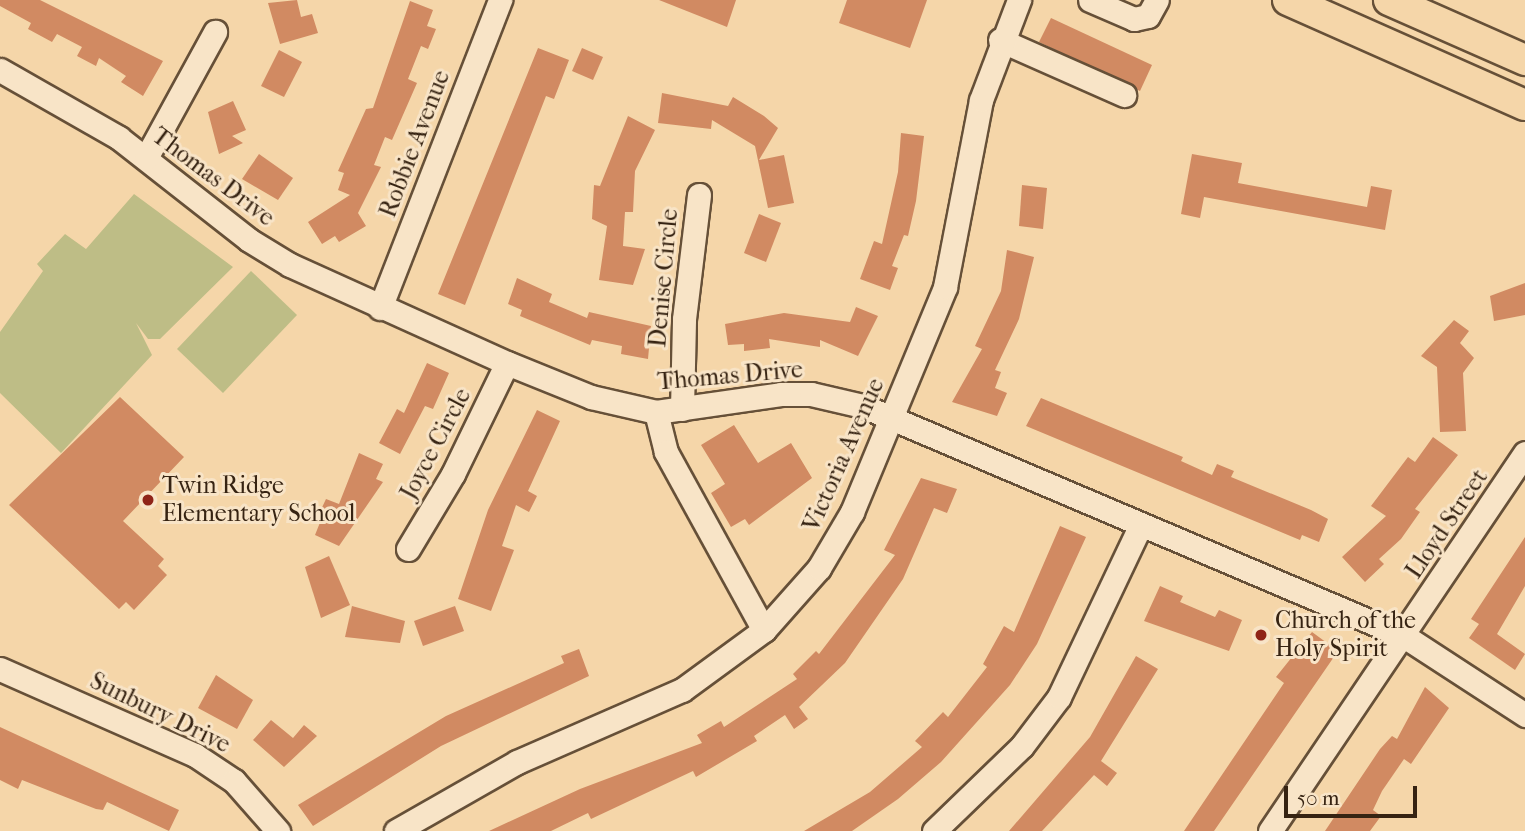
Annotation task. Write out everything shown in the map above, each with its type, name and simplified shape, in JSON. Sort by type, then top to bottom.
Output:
[{"type":"main road","points":[[1289,0],[1525,105]]},
{"type":"main road","points":[[1389,0],[1525,60]]},
{"type":"street","name":"Robbie Avenue","points":[[380,308],[500,0]]},
{"type":"street","name":"Victoria Avenue","points":[[396,831],[517,762],[682,690],[764,630],[803,590],[836,541],[948,276],[981,100],[1000,40],[1019,0]]},
{"type":"street","points":[[1090,0],[1134,19],[1148,16],[1157,0]]},
{"type":"street","points":[[146,158],[215,32]]},
{"type":"street","points":[[1000,40],[1124,95]]},
{"type":"street","name":"Thomas Drive","points":[[0,70],[53,96],[146,158],[249,240],[380,308],[508,363],[591,397],[656,412],[811,394],[890,418],[1404,636],[1525,715]]},
{"type":"street","name":"Denise Circle","points":[[682,409],[684,318],[699,194]]},
{"type":"street","name":"Joyce Circle","points":[[408,549],[453,474],[508,363]]},
{"type":"street","points":[[656,412],[666,452],[764,630]]},
{"type":"street","name":"Lloyd Street","points":[[1270,831],[1525,453]]},
{"type":"street","points":[[934,831],[1022,746],[1059,697],[1141,524]]},
{"type":"street","name":"Sunbury Drive","points":[[0,669],[195,755],[234,781],[278,831]]},
{"type":"shaded area","points":[[134,194],[233,267],[160,339],[148,339],[136,323],[152,355],[61,453],[0,393],[0,332],[43,271],[37,264],[65,234],[86,249]]},
{"type":"shaded area","points":[[251,271],[297,315],[223,393],[177,349]]},
{"type":"building","points":[[0,0],[40,0],[163,61],[143,96],[121,82],[126,76],[99,58],[96,66],[77,56],[82,47],[57,34],[52,42],[28,29],[31,23],[0,6]]},
{"type":"building","points":[[297,0],[301,17],[312,14],[318,33],[280,44],[268,3]]},
{"type":"building","points":[[659,0],[736,0],[727,27]]},
{"type":"building","points":[[847,0],[927,0],[910,48],[839,23]]},
{"type":"building","points":[[410,1],[433,10],[427,26],[436,29],[428,49],[421,46],[408,79],[417,83],[392,140],[385,137],[374,165],[381,167],[358,213],[366,226],[339,242],[335,236],[322,244],[308,222],[350,195],[338,190],[344,173],[338,171],[366,109],[373,108]]},
{"type":"building","points":[[1051,18],[1152,65],[1140,91],[1039,42]]},
{"type":"building","points":[[538,48],[569,60],[554,99],[546,96],[465,305],[438,294]]},
{"type":"building","points":[[582,48],[603,57],[593,80],[572,71]]},
{"type":"building","points":[[279,50],[302,62],[284,97],[261,86]]},
{"type":"building","points":[[662,93],[728,106],[733,97],[764,116],[778,128],[759,160],[784,155],[794,203],[768,208],[755,146],[712,120],[711,129],[658,123]]},
{"type":"building","points":[[233,101],[246,130],[232,136],[243,143],[219,154],[208,112]]},
{"type":"building","points":[[628,116],[655,130],[635,171],[633,212],[625,212],[623,246],[645,249],[633,285],[599,280],[607,226],[592,219],[594,185],[600,186]]},
{"type":"building","points":[[901,133],[924,136],[916,201],[908,236],[904,235],[892,266],[898,268],[890,290],[860,279],[874,241],[882,244],[898,172]]},
{"type":"building","points":[[259,154],[293,178],[278,200],[242,179]]},
{"type":"building","points":[[1192,154],[1242,163],[1238,183],[1367,207],[1371,186],[1392,190],[1385,230],[1204,197],[1200,218],[1181,214]]},
{"type":"building","points":[[1022,185],[1047,188],[1043,229],[1019,226]]},
{"type":"building","points":[[759,214],[781,223],[766,262],[744,253]]},
{"type":"building","points":[[1007,250],[1034,257],[1019,319],[995,370],[1001,372],[995,388],[1007,393],[997,416],[952,402],[982,349],[975,346],[1001,291]]},
{"type":"building","points":[[517,278],[552,294],[549,302],[587,318],[589,312],[651,326],[648,359],[621,354],[622,346],[592,340],[590,345],[520,316],[522,310],[508,304]]},
{"type":"building","points":[[1525,283],[1525,315],[1494,321],[1490,296]]},
{"type":"building","points":[[856,307],[878,316],[858,356],[820,340],[820,347],[769,339],[770,348],[744,351],[744,344],[728,345],[725,324],[784,313],[850,322]]},
{"type":"building","points":[[1454,320],[1469,331],[1460,343],[1474,358],[1463,373],[1466,431],[1440,432],[1437,367],[1421,356]]},
{"type":"building","points":[[427,363],[449,373],[433,409],[425,406],[400,454],[379,443],[397,409],[404,413]]},
{"type":"building","points":[[120,397],[184,457],[123,521],[164,559],[158,566],[167,575],[134,610],[126,602],[119,609],[9,505]]},
{"type":"building","points":[[1041,398],[1183,457],[1181,461],[1212,475],[1217,464],[1234,471],[1231,477],[1311,510],[1328,519],[1319,542],[1302,535],[1300,540],[1026,426]]},
{"type":"building","points":[[537,410],[560,421],[528,491],[537,496],[529,512],[516,505],[502,546],[514,550],[491,611],[458,599],[488,510]]},
{"type":"building","points":[[734,425],[758,463],[791,443],[812,478],[749,525],[745,519],[731,527],[711,493],[725,484],[701,445]]},
{"type":"building","points":[[1433,437],[1458,455],[1415,509],[1420,512],[1401,539],[1379,559],[1384,564],[1365,582],[1342,557],[1386,516],[1371,506],[1408,457],[1415,462]]},
{"type":"building","points":[[359,453],[383,464],[376,479],[383,482],[339,546],[315,535],[321,520],[317,518],[326,499],[339,504]]},
{"type":"building","points":[[921,478],[957,489],[947,513],[934,508],[903,579],[845,663],[799,707],[808,719],[794,729],[785,715],[754,736],[757,741],[696,777],[693,771],[591,819],[588,813],[551,831],[489,831],[580,789],[702,743],[697,735],[721,721],[724,727],[797,679],[793,674],[816,651],[819,654],[895,555],[884,550]]},
{"type":"building","points":[[1060,526],[1086,537],[1037,644],[1010,685],[941,762],[898,799],[852,831],[804,831],[870,792],[922,747],[915,741],[943,712],[948,717],[987,667],[983,664],[1004,626],[1014,632]]},
{"type":"building","points":[[1525,537],[1525,586],[1497,634],[1525,654],[1515,670],[1469,638],[1479,624],[1471,619]]},
{"type":"building","points":[[329,556],[350,605],[321,618],[305,567]]},
{"type":"building","points":[[1160,586],[1183,596],[1180,602],[1215,617],[1219,610],[1242,620],[1229,651],[1144,621]]},
{"type":"building","points":[[352,606],[405,621],[400,643],[345,637]]},
{"type":"building","points":[[455,606],[464,631],[423,646],[414,621]]},
{"type":"building","points":[[1312,632],[1338,651],[1214,831],[1184,831],[1284,683],[1276,677]]},
{"type":"building","points":[[579,649],[589,676],[441,746],[313,826],[298,805],[446,716],[564,663],[561,656]]},
{"type":"building","points":[[1136,656],[1158,669],[1101,761],[1117,773],[1107,786],[1094,775],[1042,831],[1009,831],[1090,737]]},
{"type":"building","points":[[216,675],[253,700],[237,729],[198,708]]},
{"type":"building","points":[[1425,687],[1449,708],[1411,764],[1404,759],[1382,791],[1373,810],[1381,816],[1370,831],[1325,831],[1380,749],[1392,736],[1397,739]]},
{"type":"building","points":[[271,720],[293,738],[304,725],[317,736],[284,767],[253,740]]},
{"type":"building","points":[[0,727],[179,810],[169,831],[107,802],[103,810],[96,809],[22,780],[18,789],[0,780]]},
{"type":"place","name":"Twin Ridge Elementary School","points":[[148,500]]},
{"type":"place","name":"Church of the Holy Spirit","points":[[1261,635]]}]
